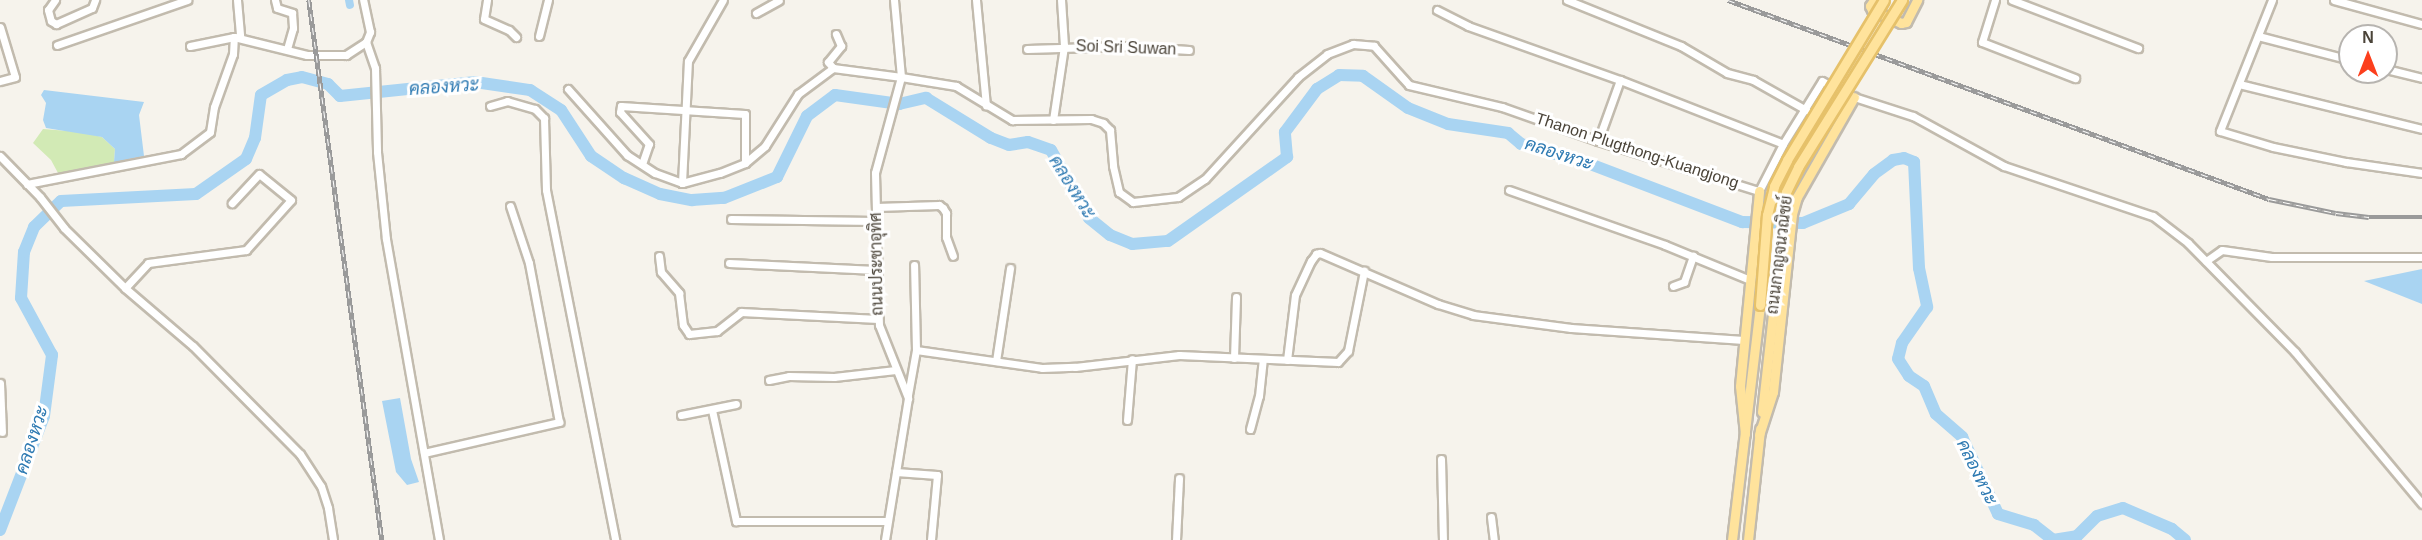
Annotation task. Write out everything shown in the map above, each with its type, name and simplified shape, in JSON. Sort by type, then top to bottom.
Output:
[{"type":"main road","points":[[1874,0],[1870,6],[1872,10],[1903,23],[1917,0]]},
{"type":"main road","name":"ถนนกาญจนวณิชย์","points":[[1732,540],[1760,305],[1767,215],[1774,186],[1787,160],[1884,0]]},
{"type":"main road","name":"ถนนกาญจนวณิชย์","points":[[1748,540],[1786,192],[1798,167],[1902,0]]},
{"type":"main road","points":[[1759,435],[1773,392],[1792,234],[1792,214],[1797,197],[1854,97]]},
{"type":"main road","points":[[1744,434],[1740,386],[1759,191]]},
{"type":"street","points":[[55,0],[48,10],[51,21],[59,24],[92,8],[95,0]]},
{"type":"street","points":[[57,45],[187,0]]},
{"type":"street","points":[[27,184],[181,154],[210,132],[218,97],[237,38],[237,0]]},
{"type":"street","points":[[275,0],[277,8],[292,13],[293,28],[287,49]]},
{"type":"street","points":[[190,46],[237,38],[307,55],[346,55],[366,42],[370,32],[363,0]]},
{"type":"street","points":[[486,0],[483,19],[509,30],[516,37]]},
{"type":"street","points":[[539,36],[548,0]]},
{"type":"street","points":[[682,183],[688,61],[723,0]]},
{"type":"street","points":[[756,13],[779,0]]},
{"type":"street","points":[[894,0],[901,77]]},
{"type":"street","points":[[976,0],[986,106]]},
{"type":"street","points":[[1053,120],[1064,46],[1061,0]]},
{"type":"street","points":[[1567,0],[1681,46],[1727,73],[1753,80],[1806,110]]},
{"type":"street","points":[[1995,0],[1982,42],[2075,78]]},
{"type":"street","points":[[2012,0],[2138,48]]},
{"type":"street","points":[[2272,0],[2220,131],[2273,147],[2422,173]]},
{"type":"street","points":[[2334,0],[2422,24]]},
{"type":"street","points":[[1437,10],[1468,26],[1620,80],[1783,144]]},
{"type":"street","points":[[0,27],[15,77],[0,81]]},
{"type":"street","points":[[568,89],[627,156],[655,173],[682,183],[720,173],[745,163],[765,146],[798,94],[833,68],[828,62],[841,46],[836,34]]},
{"type":"street","points":[[2258,36],[2338,57]]},
{"type":"street","points":[[366,42],[375,68],[377,152],[386,239],[439,540]]},
{"type":"street","name":"Thanon Plugthong-Kuangjong","points":[[833,68],[956,86],[1012,120],[1091,119],[1103,123],[1110,130],[1113,166],[1119,192],[1133,202],[1178,197],[1205,179],[1298,77],[1327,54],[1359,43],[1374,46],[1380,51],[1409,85],[1502,107],[1598,141],[1759,191],[1783,144],[1806,110],[1821,81],[1854,97],[1913,116],[2004,166],[2153,216],[2206,261],[2295,352],[2422,504]]},
{"type":"street","name":"Soi Sri Suwan","points":[[1027,49],[1064,46],[1126,46],[1189,50]]},
{"type":"street","points":[[2398,72],[2422,78]]},
{"type":"street","name":"ถนนประชาอุทิศ","points":[[901,77],[876,173],[876,270],[878,319],[908,398]]},
{"type":"street","points":[[1598,141],[1620,80]]},
{"type":"street","points":[[2239,84],[2422,129]]},
{"type":"street","points":[[490,106],[507,101],[535,109],[544,118],[546,190],[615,540]]},
{"type":"street","points":[[642,164],[649,144],[619,107],[745,114],[745,163]]},
{"type":"street","points":[[0,156],[40,197],[64,228],[125,288],[193,346],[300,454],[321,486],[328,508],[333,540]]},
{"type":"street","points":[[125,288],[148,263],[246,250],[291,200],[259,174],[232,203]]},
{"type":"street","points":[[1509,190],[1693,256],[1750,280]]},
{"type":"street","points":[[424,453],[559,422],[529,263],[510,206]]},
{"type":"street","points":[[876,207],[943,207],[946,213],[946,237],[953,256]]},
{"type":"street","points":[[731,219],[875,221]]},
{"type":"street","points":[[2206,261],[2222,250],[2272,257],[2422,256]]},
{"type":"street","points":[[1287,360],[1293,303],[1316,254],[1320,253],[1473,315],[1571,328],[1744,340]]},
{"type":"street","points":[[659,256],[662,272],[679,293],[683,325],[689,334],[717,331],[741,312],[878,319]]},
{"type":"street","points":[[1673,286],[1684,282],[1693,256]]},
{"type":"street","points":[[729,263],[876,270]]},
{"type":"street","points":[[885,540],[916,350],[914,265]]},
{"type":"street","points":[[996,361],[1010,268]]},
{"type":"street","points":[[916,350],[1042,368],[1075,367],[1179,354],[1338,362],[1348,351],[1364,271]]},
{"type":"street","points":[[1234,358],[1236,297]]},
{"type":"street","points":[[1127,420],[1132,359]]},
{"type":"street","points":[[1250,429],[1259,396],[1263,359]]},
{"type":"street","points":[[769,380],[789,376],[834,377],[896,370]]},
{"type":"street","points":[[0,383],[2,432]]},
{"type":"street","points":[[681,415],[736,404]]},
{"type":"street","points":[[712,410],[736,521],[887,521]]},
{"type":"street","points":[[1441,459],[1443,540]]},
{"type":"street","points":[[896,472],[937,475],[931,540]]},
{"type":"street","points":[[1176,540],[1179,478]]},
{"type":"street","points":[[1491,517],[1494,540]]},
{"type":"green space","points":[[43,129],[81,132],[102,137],[115,149],[114,162],[58,173],[51,160],[33,143]]},
{"type":"water","points":[[44,90],[144,102],[139,115],[144,156],[114,162],[115,149],[102,137],[46,128],[43,120],[46,103],[41,95]]},
{"type":"water","points":[[2422,269],[2422,304],[2364,281]]},
{"type":"water","points":[[400,398],[411,459],[419,482],[407,485],[396,472],[382,401]]},
{"type":"waterway","points":[[349,0],[350,5]]},
{"type":"waterway","name":"คลองหวะ","points":[[0,530],[44,416],[52,355],[21,298],[24,252],[34,227],[61,201],[196,194],[246,159],[255,138],[261,95],[287,80],[302,77],[328,84],[340,96],[475,82],[530,90],[561,110],[591,156],[624,178],[660,194],[692,200],[724,198],[777,177],[807,116],[835,95],[899,104],[926,98],[991,138],[1009,145],[1028,142],[1051,150],[1089,218],[1110,235],[1132,244],[1168,241],[1287,157],[1285,132],[1317,89],[1339,75],[1363,76],[1408,108],[1448,124],[1508,133],[1521,144],[1590,164],[1742,222],[1803,223],[1849,204],[1874,174],[1893,160],[1904,158],[1914,162],[1919,268],[1927,307],[1902,343],[1898,359],[1909,376],[1924,386],[1936,414],[1962,437],[1998,514],[2034,525],[2053,540],[2077,536],[2097,516],[2123,508],[2172,529],[2185,540]]},
{"type":"railway","points":[[309,0],[382,540]]},
{"type":"railway","points":[[1728,0],[2269,199],[2336,213],[2369,217],[2422,217]]}]
